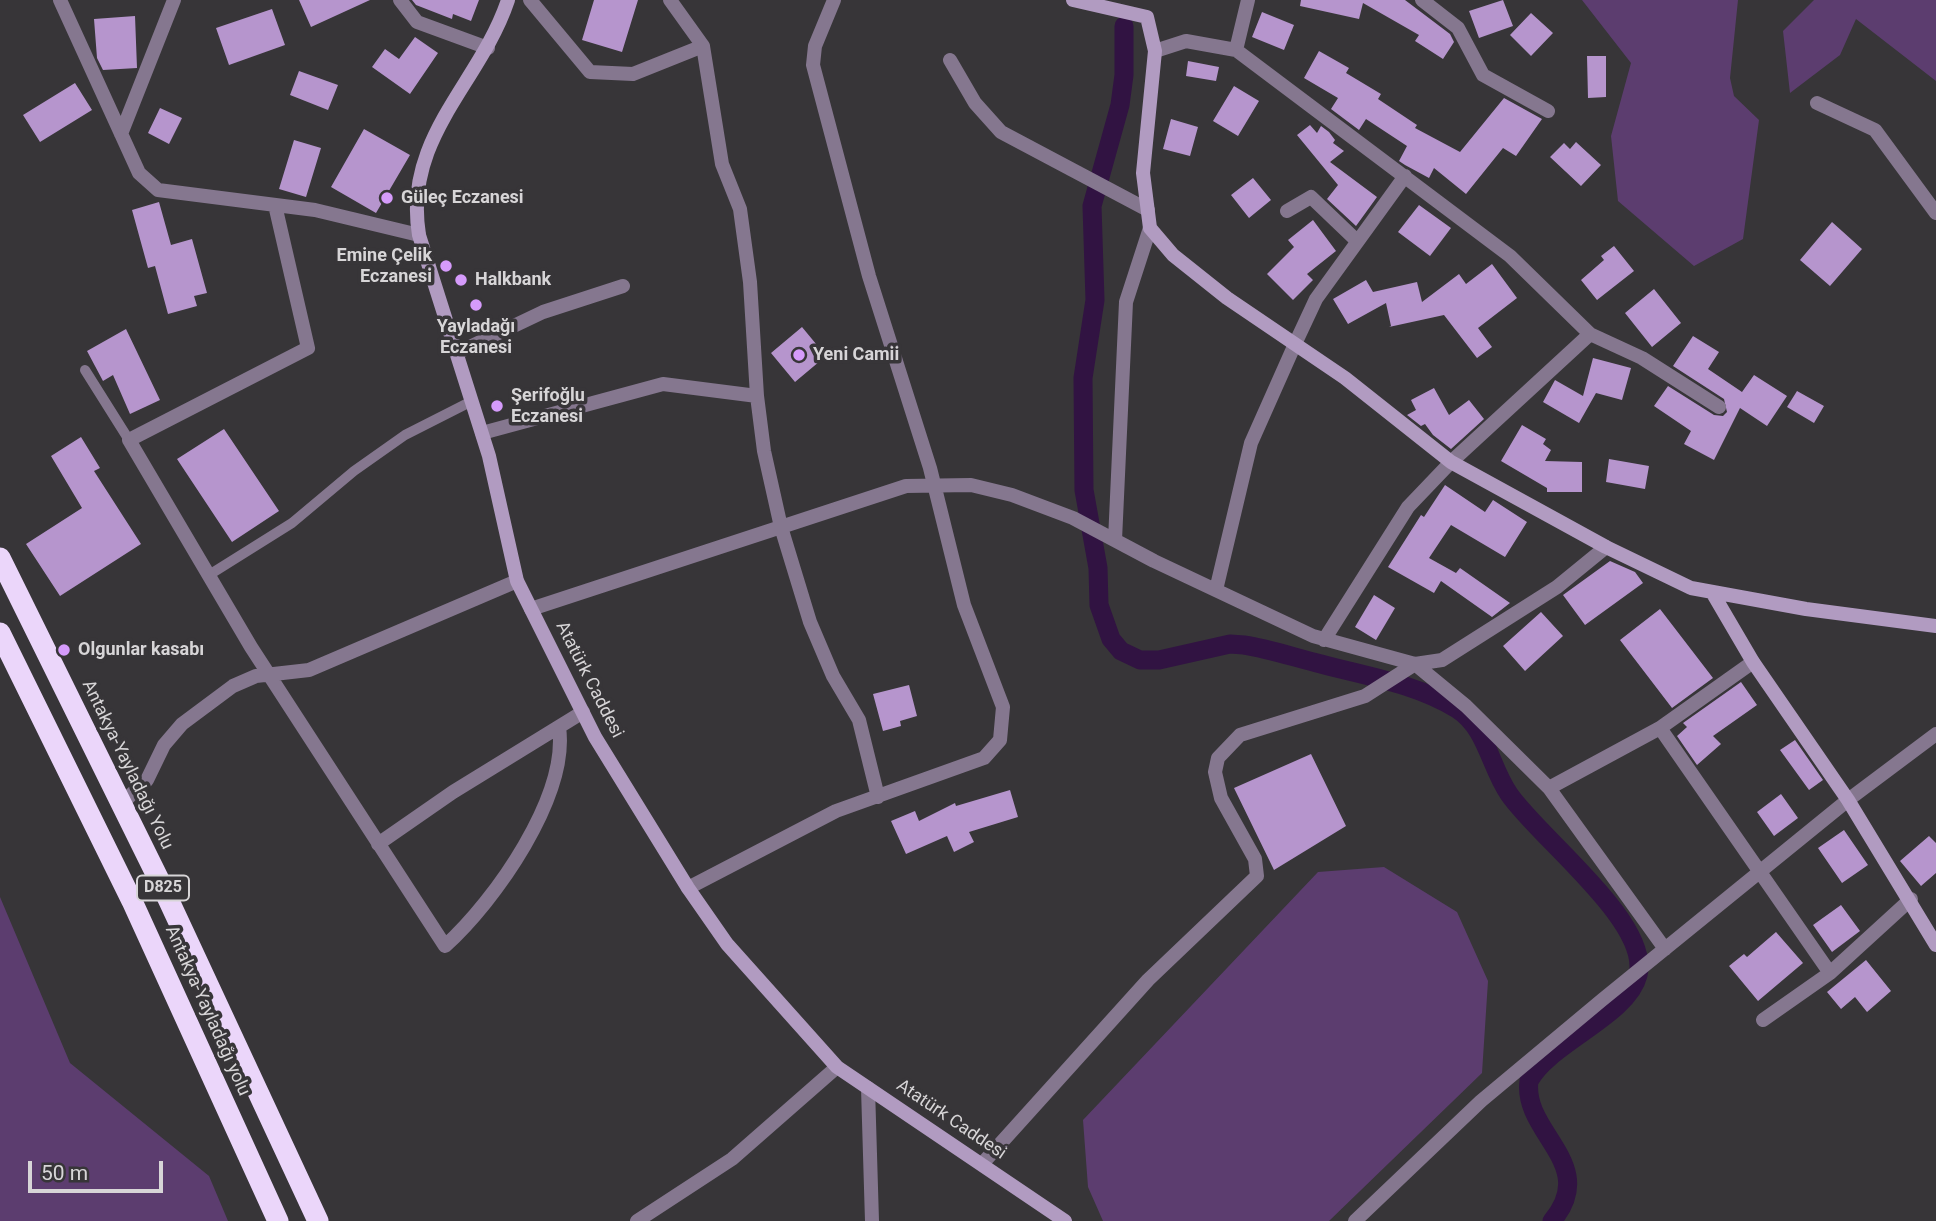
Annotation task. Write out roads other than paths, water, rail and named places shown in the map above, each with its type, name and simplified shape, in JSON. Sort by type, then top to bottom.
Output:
[{"type":"highway","name":"Antakya-Yayladağı Yolu","points":[[0,558],[121,804],[318,1221]]},
{"type":"highway","name":"Antakya-Yayladağı yolu","points":[[0,633],[132,901],[277,1220]]},
{"type":"street","points":[[60,0],[139,173],[158,190],[315,210],[419,235]]},
{"type":"street","points":[[121,134],[174,0]]},
{"type":"street","points":[[400,0],[417,22],[488,48]]},
{"type":"street","name":"Atatürk Caddesi","points":[[508,0],[488,48],[451,103],[419,171],[415,213],[419,235],[482,433],[517,582],[583,712],[688,888],[727,944],[836,1067],[1065,1221]]},
{"type":"street","points":[[530,0],[590,72],[633,74],[703,46]]},
{"type":"street","points":[[670,0],[703,46],[722,164],[740,209],[750,282],[757,396],[764,450],[781,527],[810,622],[833,676],[859,720],[878,797]]},
{"type":"street","points":[[688,888],[836,811],[984,758],[1000,740],[1003,706],[964,605],[934,484],[869,276],[813,65],[815,46],[834,0]]},
{"type":"street","points":[[1073,0],[1102,2],[1147,17],[1155,51],[1143,173],[1150,228],[1126,302],[1109,537]]},
{"type":"street","points":[[1236,50],[1248,0]]},
{"type":"street","points":[[1422,0],[1458,28],[1483,75],[1548,111]]},
{"type":"street","points":[[1155,51],[1186,41],[1236,50],[1510,256],[1590,334],[1642,358],[1719,407]]},
{"type":"street","points":[[950,60],[975,103],[1001,132],[1077,175],[1148,210]]},
{"type":"street","points":[[1817,103],[1875,130],[1936,213]]},
{"type":"street","points":[[1216,590],[1251,443],[1295,344],[1316,299],[1405,176]]},
{"type":"street","points":[[1287,211],[1311,197],[1357,241]]},
{"type":"street","points":[[275,205],[308,348],[129,440],[270,676],[377,845],[445,946],[481,910],[499,886],[553,788],[562,747],[559,727]]},
{"type":"street","points":[[1150,228],[1173,255],[1227,298],[1345,379],[1451,462],[1606,547],[1691,588],[1806,609],[1936,626]]},
{"type":"street","points":[[457,353],[543,312],[623,286]]},
{"type":"street","points":[[1324,640],[1408,507],[1451,462],[1590,334]]},
{"type":"street","points":[[482,433],[663,384],[757,396]]},
{"type":"street","points":[[531,609],[906,486],[971,485],[1012,495],[1073,518],[1216,590],[1324,640],[1415,664],[1442,660],[1557,587],[1606,547]]},
{"type":"street","points":[[121,804],[142,788],[164,745],[196,710],[233,686],[256,676],[309,670],[517,582]]},
{"type":"street","points":[[1712,592],[1753,662],[1848,800],[1911,899],[1936,945]]},
{"type":"street","points":[[1549,788],[1660,728],[1753,662]]},
{"type":"street","points":[[982,1164],[1148,980],[1257,876],[1255,859],[1221,798],[1215,772],[1217,758],[1240,735],[1365,696],[1415,664]]},
{"type":"street","points":[[1415,664],[1466,706],[1549,788],[1665,949]]},
{"type":"street","points":[[377,845],[453,792],[583,712]]},
{"type":"street","points":[[1660,728],[1830,973]]},
{"type":"street","points":[[1355,1221],[1481,1101],[1848,800],[1936,734]]},
{"type":"street","points":[[1763,1020],[1830,973],[1911,899]]},
{"type":"street","points":[[637,1221],[732,1159],[836,1067]]},
{"type":"street","points":[[868,1088],[872,1221]]},
{"type":"lane","points":[[85,370],[129,440]]},
{"type":"lane","points":[[209,575],[292,523],[354,471],[405,435],[472,401]]},
{"type":"waterway","points":[[1124,26],[1124,75],[1120,105],[1092,206],[1095,300],[1083,378],[1084,490],[1098,568],[1099,605],[1111,639],[1121,651],[1140,660],[1159,660],[1230,644],[1263,649],[1425,693],[1457,709],[1475,726],[1509,794],[1611,906],[1627,930],[1637,954],[1638,975],[1620,1004],[1553,1054],[1529,1081],[1530,1100],[1536,1117],[1564,1165],[1568,1182],[1565,1201],[1552,1221]]},
{"type":"place","name":"Güleç Eczanesi","points":[[387,198]]},
{"type":"place","name":"Emine Çelik Eczanesi","points":[[446,266]]},
{"type":"place","name":"Halkbank","points":[[461,280]]},
{"type":"place","name":"Yayladağı Eczanesi","points":[[476,305]]},
{"type":"place","name":"Yeni Camii","points":[[799,355]]},
{"type":"place","name":"Şerifoğlu Eczanesi","points":[[497,406]]},
{"type":"place","name":"Olgunlar kasabı","points":[[64,650]]}]
